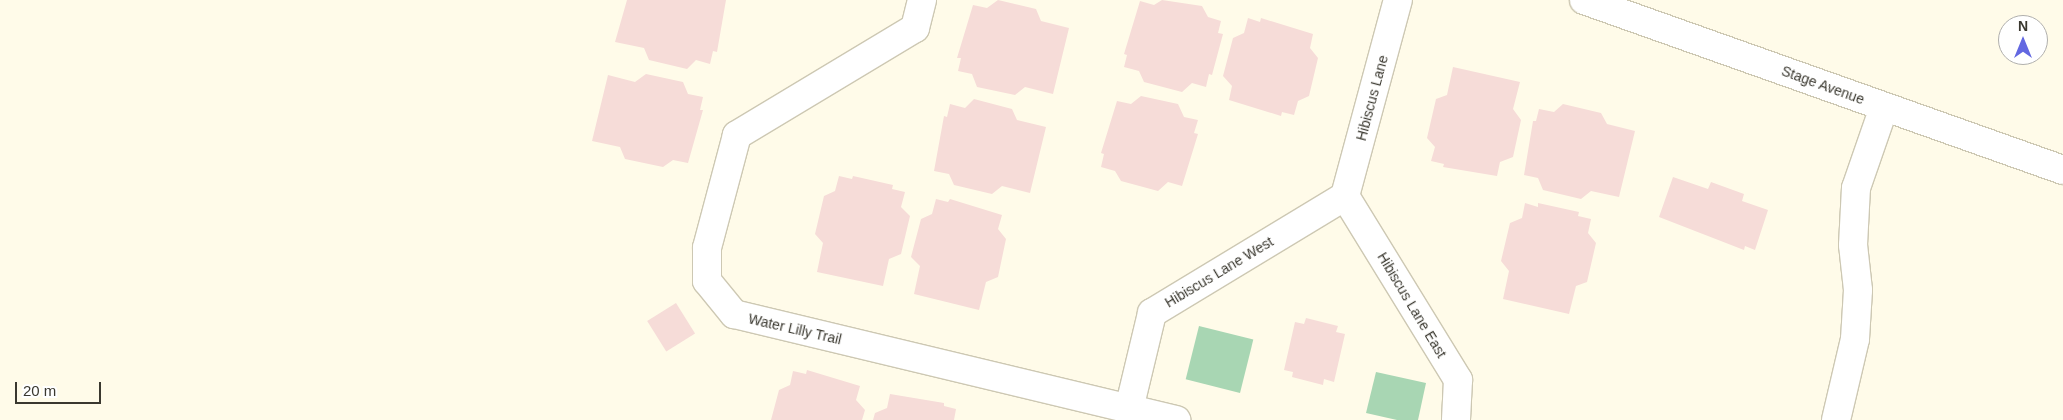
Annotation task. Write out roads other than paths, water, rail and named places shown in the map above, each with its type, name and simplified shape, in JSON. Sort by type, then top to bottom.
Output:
[{"type":"street","name":"Water Lilly Trail","points":[[922,0],[915,28],[737,135],[707,248],[707,281],[734,314],[1129,409]]},
{"type":"street","name":"Hibiscus Lane","points":[[1345,196],[1398,0]]},
{"type":"street","name":"Stage Avenue","points":[[1584,0],[2063,170]]},
{"type":"street","points":[[1836,420],[1854,339],[1858,290],[1853,245],[1856,188],[1884,107]]},
{"type":"street","name":"Hibiscus Lane West","points":[[1129,409],[1152,313],[1345,196]]},
{"type":"street","name":"Hibiscus Lane East","points":[[1345,196],[1458,380],[1456,420]]},
{"type":"street","points":[[1129,409],[1176,420]]}]
